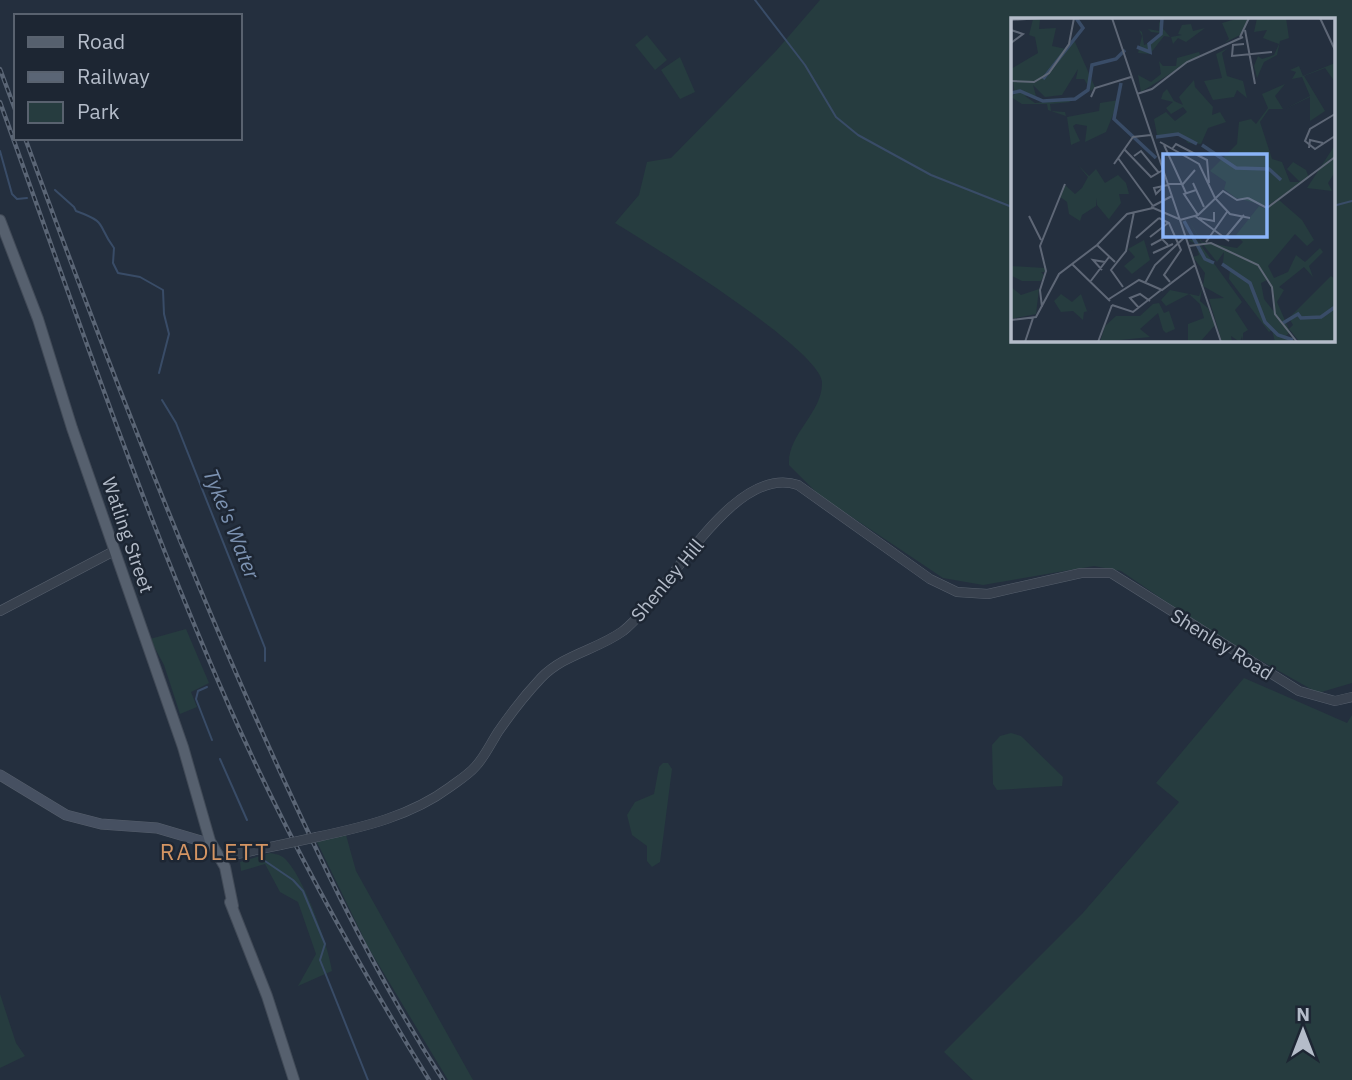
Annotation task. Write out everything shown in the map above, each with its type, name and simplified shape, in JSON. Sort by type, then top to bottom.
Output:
[{"type":"main road","name":"Watling Street","points":[[0,220],[38,319],[114,551],[183,747],[210,841],[225,867],[233,906],[294,1080]]},
{"type":"main road","points":[[0,775],[66,815],[101,824],[147,826],[210,841]]},
{"type":"street","name":"Shenley Hill","points":[[219,860],[392,817],[418,807],[447,789],[475,767],[507,719],[544,676],[578,652],[624,630],[720,518],[746,497],[776,482],[798,485],[930,579],[957,592],[988,594],[1081,573],[1099,572]]},
{"type":"street","points":[[0,611],[114,551]]},
{"type":"street","name":"Shenley Road","points":[[1099,572],[1119,576],[1183,621],[1299,691],[1335,701],[1352,697]]},
{"type":"green space","points":[[820,0],[1352,0],[1352,683],[1318,693],[1215,635],[1121,571],[1094,566],[983,585],[943,578],[819,495],[789,465],[793,443],[821,393],[822,382],[814,367],[764,322],[615,223],[639,195],[647,162],[671,158],[776,51]]},
{"type":"green space","points":[[647,35],[667,60],[655,70],[635,45]]},
{"type":"green space","points":[[680,57],[695,92],[680,99],[661,70]]},
{"type":"green space","points":[[186,629],[209,683],[191,692],[197,707],[180,714],[164,665],[150,639]]},
{"type":"green space","points":[[1244,678],[1347,723],[1352,715],[1352,1080],[973,1080],[944,1052],[1082,914],[1179,802],[1156,783]]},
{"type":"green space","points":[[1011,733],[1021,736],[1063,777],[1062,786],[997,790],[993,784],[992,745],[1000,736]]},
{"type":"green space","points":[[668,763],[672,769],[660,862],[652,867],[647,861],[647,846],[632,835],[627,815],[635,802],[654,794],[659,767]]},
{"type":"green space","points":[[346,835],[356,871],[473,1080],[448,1080],[368,947],[317,842]]},
{"type":"green space","points":[[270,853],[281,856],[297,875],[313,909],[330,960],[332,971],[298,986],[316,954],[298,902],[280,892],[265,864],[241,871],[240,862]]},
{"type":"green space","points":[[0,994],[16,1043],[25,1056],[0,1068]]},
{"type":"waterway","points":[[755,0],[805,65],[836,117],[858,135],[931,175],[1011,207]]},
{"type":"waterway","name":"Tyke's Water","points":[[0,151],[12,194],[17,199],[27,198]]},
{"type":"waterway","name":"Tyke's Water","points":[[55,190],[76,211],[93,218],[101,225],[114,248],[113,263],[118,273],[140,277],[163,290],[164,314],[169,334],[159,373]]},
{"type":"waterway","points":[[1334,206],[1352,201]]},
{"type":"waterway","name":"Tyke's Water","points":[[162,400],[176,423],[265,648],[265,661]]},
{"type":"waterway","name":"Tyke's Water","points":[[207,687],[198,691],[196,699],[212,740]]},
{"type":"waterway","name":"Tyke's Water","points":[[220,759],[247,820]]},
{"type":"waterway","name":"Tyke's Water","points":[[265,861],[293,880],[303,891],[325,944],[320,960],[368,1080]]},
{"type":"railway","points":[[0,69],[14,107]]},
{"type":"railway","points":[[0,102],[138,482],[229,706],[274,802],[323,896],[429,1080]]},
{"type":"railway","points":[[26,140],[135,428],[254,714],[365,946],[443,1080]]},
{"type":"district","name":"RADLETT","points":[[215,852]]}]
